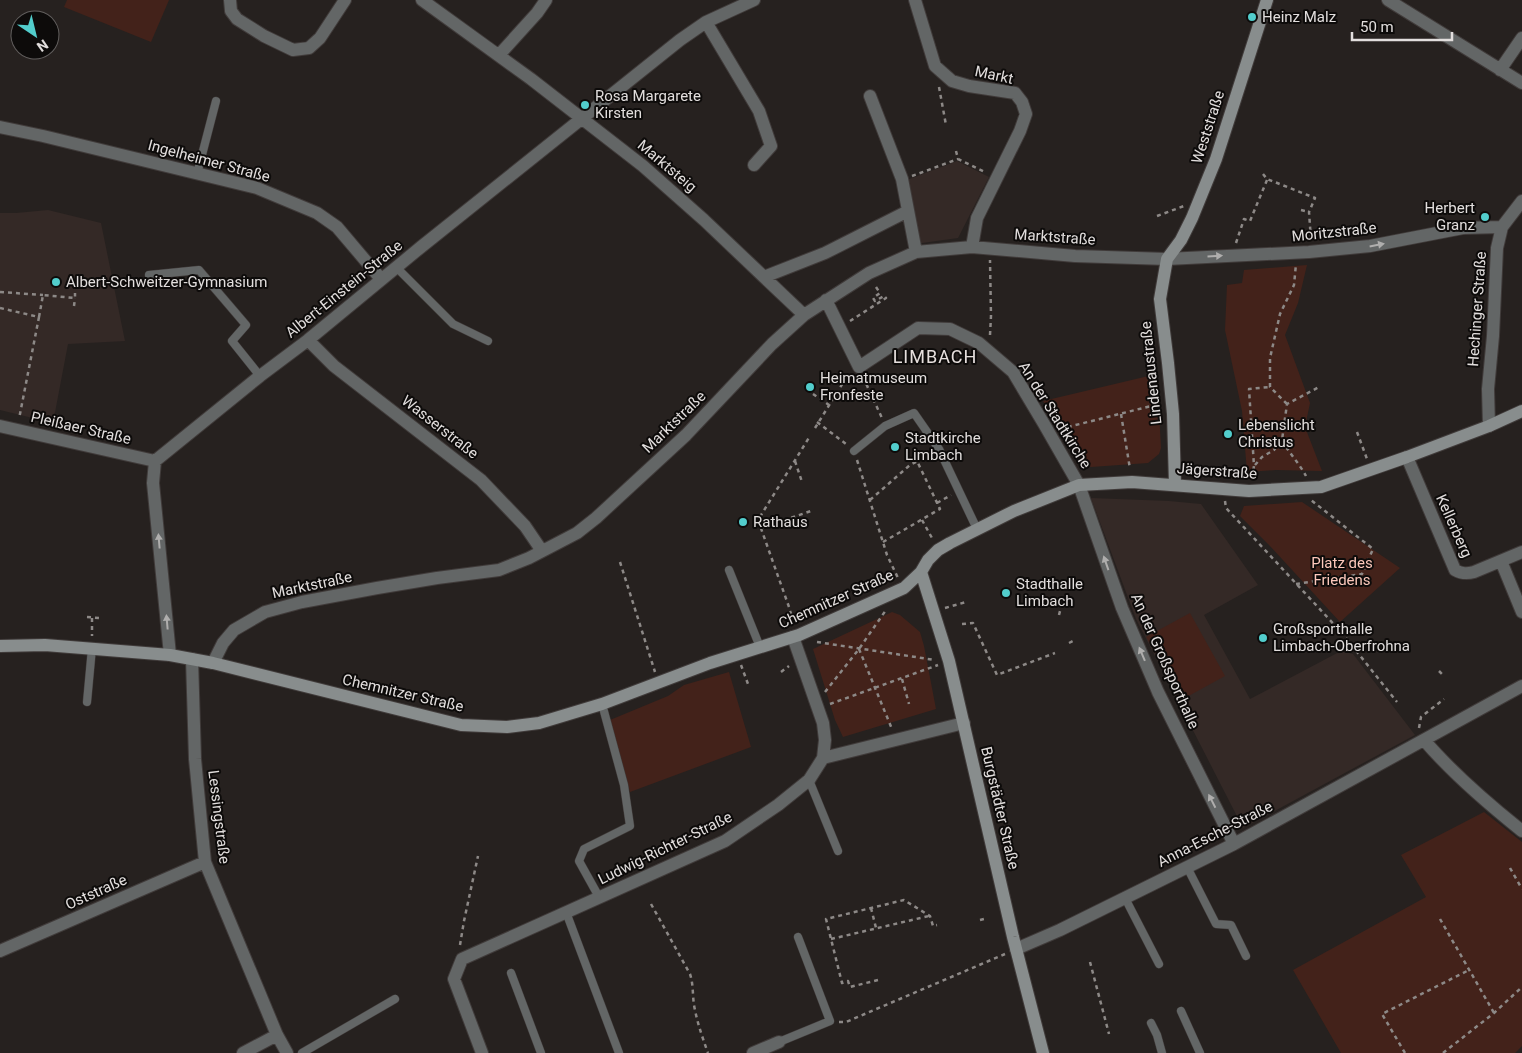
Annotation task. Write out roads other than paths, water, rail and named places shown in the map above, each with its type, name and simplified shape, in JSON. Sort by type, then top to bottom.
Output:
[{"type":"main road","name":"Weststraße","points":[[1167,259],[1192,218],[1212,168],[1268,0]]},
{"type":"main road","name":"Lindenaustraße","points":[[1167,259],[1160,300],[1172,401],[1175,484]]},
{"type":"main road","name":"Jägerstraße","points":[[921,572],[928,560],[938,550],[1014,511],[1079,485],[1132,482],[1249,491],[1321,487],[1489,426],[1522,411]]},
{"type":"main road","name":"Chemnitzer Straße","points":[[0,646],[45,645],[170,655],[213,663],[461,725],[507,727],[539,724],[602,704],[736,654],[794,638],[904,588],[921,572]]},
{"type":"main road","name":"Burgstädter Straße","points":[[921,572],[948,661],[964,723],[1016,949],[1043,1053]]},
{"type":"street","points":[[230,0],[231,10],[237,19],[264,36],[293,50],[309,48],[320,38],[345,0]]},
{"type":"street","name":"Marktsteig","points":[[422,0],[499,55],[643,166],[704,220],[804,315]]},
{"type":"street","points":[[499,55],[538,13],[546,0]]},
{"type":"street","name":"Albert-Einstein-Straße","points":[[155,461],[680,40],[706,22],[754,0]]},
{"type":"street","name":"Markt","points":[[915,0],[935,66],[952,81],[969,86],[1014,93],[1022,102],[1026,114],[1020,131],[976,218],[972,247]]},
{"type":"street","points":[[1388,0],[1522,83]]},
{"type":"street","points":[[706,22],[759,111],[771,146],[754,165]]},
{"type":"street","points":[[1500,70],[1522,38]]},
{"type":"street","points":[[870,96],[902,179],[916,252]]},
{"type":"street","name":"Ingelheimer Straße","points":[[0,127],[258,188],[317,213],[337,227],[381,279]]},
{"type":"street","name":"Hechinger Straße","points":[[1489,426],[1488,389],[1494,336],[1497,248],[1502,226],[1522,201]]},
{"type":"street","points":[[764,277],[825,253],[908,211]]},
{"type":"street","name":"Moritzstraße","points":[[1167,259],[1297,253],[1370,246],[1463,228],[1502,226]]},
{"type":"street","name":"Marktstraße","points":[[213,663],[223,643],[234,630],[265,612],[302,602],[377,588],[499,570],[577,533],[686,435],[772,344],[804,315],[869,273],[916,252],[972,247],[1075,256],[1167,259]]},
{"type":"street","name":"An der Stadtkirche","points":[[826,300],[859,367],[918,328],[950,329],[979,343],[1013,372],[1079,485]]},
{"type":"street","name":"Wasserstraße","points":[[308,340],[334,366],[481,480],[525,526],[542,551]]},
{"type":"street","name":"Pleißaer Straße","points":[[0,426],[155,461]]},
{"type":"street","name":"Kellerberg","points":[[1407,457],[1455,570],[1466,574],[1522,552]]},
{"type":"street","points":[[155,461],[153,483],[170,655]]},
{"type":"street","name":"An der Großsporthalle","points":[[1079,485],[1122,608],[1158,692],[1234,844]]},
{"type":"street","points":[[1501,561],[1522,612]]},
{"type":"street","name":"Ludwig-Richter-Straße","points":[[482,1053],[454,979],[462,959],[725,841],[778,805],[809,780],[822,758],[825,740],[823,723],[794,638]]},
{"type":"street","name":"Lessingstraße","points":[[192,659],[195,759],[205,862],[277,1035],[287,1053]]},
{"type":"street","name":"Anna-Esche-Straße","points":[[1016,949],[1060,930],[1234,844],[1421,735],[1522,686]]},
{"type":"street","points":[[822,758],[964,723]]},
{"type":"street","points":[[1421,735],[1463,781],[1522,831]]},
{"type":"street","name":"Oststraße","points":[[0,951],[205,862]]},
{"type":"street","points":[[243,1053],[277,1035]]},
{"type":"street","points":[[753,1053],[779,1042]]},
{"type":"lane","points":[[197,174],[216,101]]},
{"type":"lane","points":[[396,267],[453,324],[488,341]]},
{"type":"lane","points":[[149,275],[199,270],[246,326],[232,341],[260,376]]},
{"type":"lane","points":[[854,451],[885,426],[914,413],[939,449],[978,529]]},
{"type":"lane","points":[[730,570],[760,647]]},
{"type":"lane","points":[[87,702],[92,648]]},
{"type":"lane","points":[[599,897],[579,860],[584,849],[630,826],[624,785],[602,704]]},
{"type":"lane","points":[[809,780],[838,851]]},
{"type":"lane","points":[[1187,867],[1216,924],[1231,925],[1246,956]]},
{"type":"lane","points":[[1125,898],[1159,964]]},
{"type":"lane","points":[[566,912],[619,1053]]},
{"type":"lane","points":[[779,1042],[830,1021],[798,937]]},
{"type":"lane","points":[[511,973],[541,1053]]},
{"type":"lane","points":[[302,1053],[395,999]]},
{"type":"lane","points":[[1181,1011],[1200,1053]]},
{"type":"lane","points":[[1151,1023],[1157,1035],[1162,1053]]},
{"type":"place","name":"Heinz Malz","points":[[1252,17]]},
{"type":"place","name":"Rosa Margarete Kirsten","points":[[585,105]]},
{"type":"place","name":"Herbert Granz","points":[[1485,217]]},
{"type":"place","name":"Albert-Schweitzer-Gymnasium","points":[[56,282]]},
{"type":"place","name":"Heimatmuseum Fronfeste","points":[[810,387]]},
{"type":"place","name":"Lebenslicht Christus","points":[[1228,434]]},
{"type":"place","name":"Stadtkirche Limbach","points":[[895,447]]},
{"type":"place","name":"Rathaus","points":[[743,522]]},
{"type":"place","name":"Stadthalle Limbach","points":[[1006,593]]},
{"type":"place","name":"Großsporthalle Limbach-Oberfrohna","points":[[1263,638]]},
{"type":"district","name":"LIMBACH","points":[[935,357]]},
{"type":"park label","name":"Platz des Friedens","points":[[1342,572]]}]
